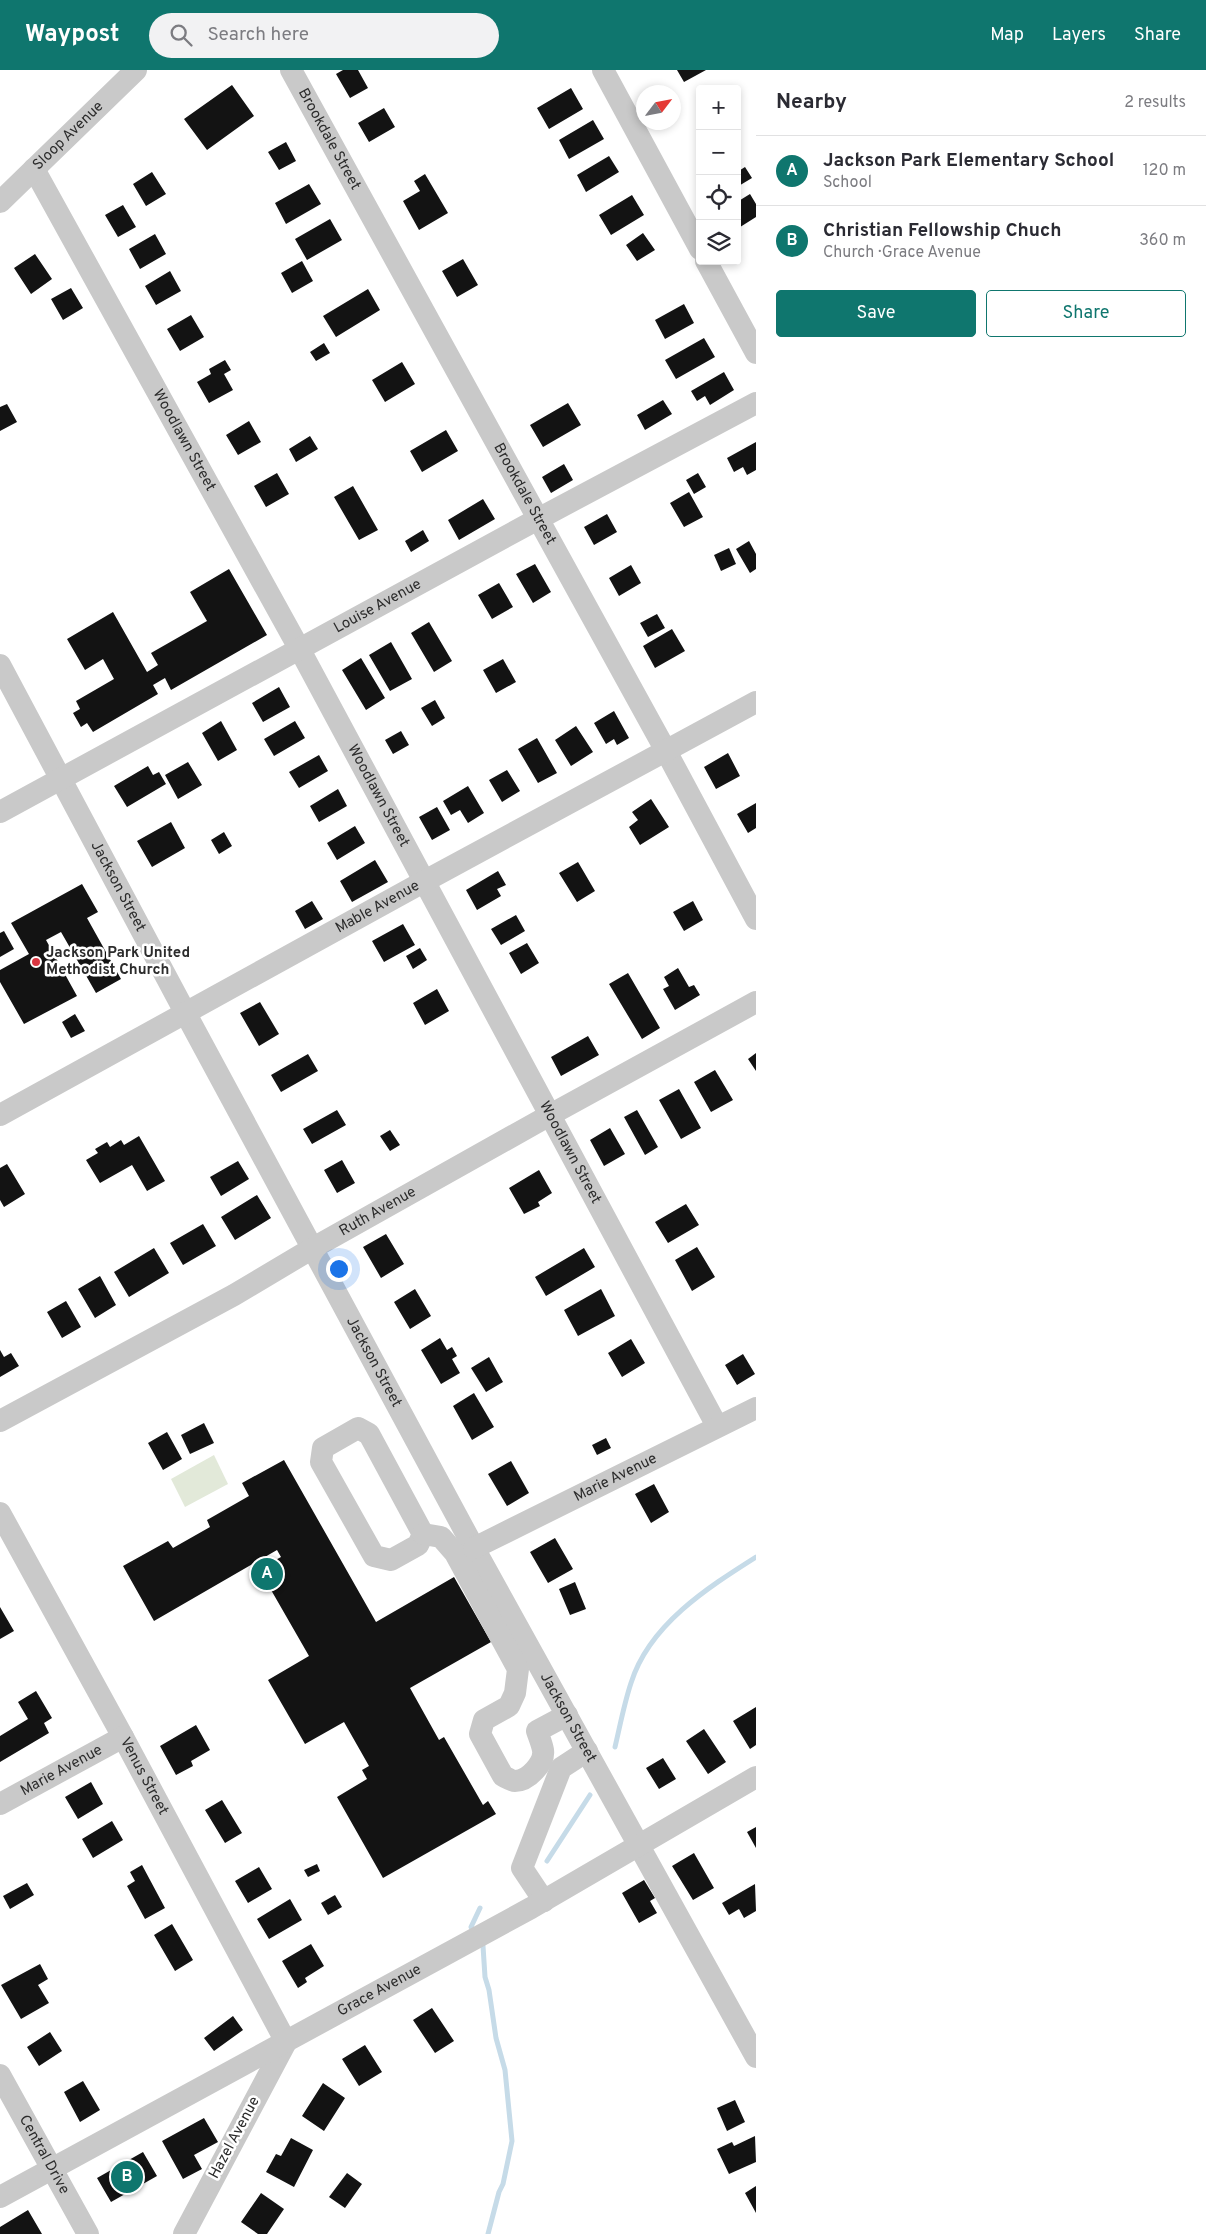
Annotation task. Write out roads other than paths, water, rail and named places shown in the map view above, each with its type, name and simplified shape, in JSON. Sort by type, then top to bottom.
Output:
[{"type":"street","name":"Sloop Avenue","points":[[0,202],[136,70]]},
{"type":"street","name":"Brookdale Street","points":[[291,70],[666,751],[756,919]]},
{"type":"street","points":[[603,70],[696,242]]},
{"type":"street","name":"Woodlawn Street","points":[[34,169],[300,650],[717,1426]]},
{"type":"street","points":[[708,265],[756,353]]},
{"type":"street","name":"Louise Avenue","points":[[0,812],[538,519],[756,404]]},
{"type":"street","name":"Jackson Street","points":[[0,665],[474,1548],[756,2057]]},
{"type":"street","name":"Mable Avenue","points":[[0,1115],[425,881],[756,702]]},
{"type":"street","name":"Ruth Avenue","points":[[0,1421],[234,1295],[313,1248],[550,1114],[756,1002]]},
{"type":"street","name":"Marie Avenue","points":[[474,1548],[756,1408]]},
{"type":"street","points":[[460,1521],[432,1535],[391,1560],[374,1556],[321,1462],[323,1448],[358,1428],[369,1434],[432,1535],[455,1553],[518,1669],[515,1693],[510,1706],[484,1720],[480,1734],[503,1776],[515,1781],[525,1778],[542,1762],[544,1752],[537,1731],[510,1706]]},
{"type":"street","name":"Venus Street","points":[[0,1513],[123,1737],[286,2042]]},
{"type":"street","points":[[537,1731],[567,1715]]},
{"type":"street","name":"Marie Avenue","points":[[0,1804],[123,1737]]},
{"type":"street","points":[[544,1901],[522,1868],[561,1768],[587,1752]]},
{"type":"street","name":"Grace Avenue","points":[[0,2197],[544,1901],[756,1777]]},
{"type":"street","name":"Hazel Avenue","points":[[184,2234],[286,2042]]},
{"type":"street","name":"Central Drive","points":[[0,2075],[88,2234]]},
{"type":"waterway","points":[[615,1747],[631,1683],[651,1643],[682,1610],[700,1595],[756,1557]]},
{"type":"waterway","points":[[547,1861],[590,1795]]},
{"type":"waterway","points":[[475,1933],[471,1927],[480,1908]]},
{"type":"waterway","points":[[480,1942],[483,1946],[485,1977],[489,1990],[496,2038],[505,2070],[512,2141],[503,2184],[499,2192],[488,2234]]},
{"type":"place","name":"Jackson Park United Methodist Church","points":[[36,962]]},
{"type":"place","name":"Jackson Park Elementary School","points":[[267,1574]]},
{"type":"place","name":"Christian Fellowship Chuch","points":[[127,2177]]}]
